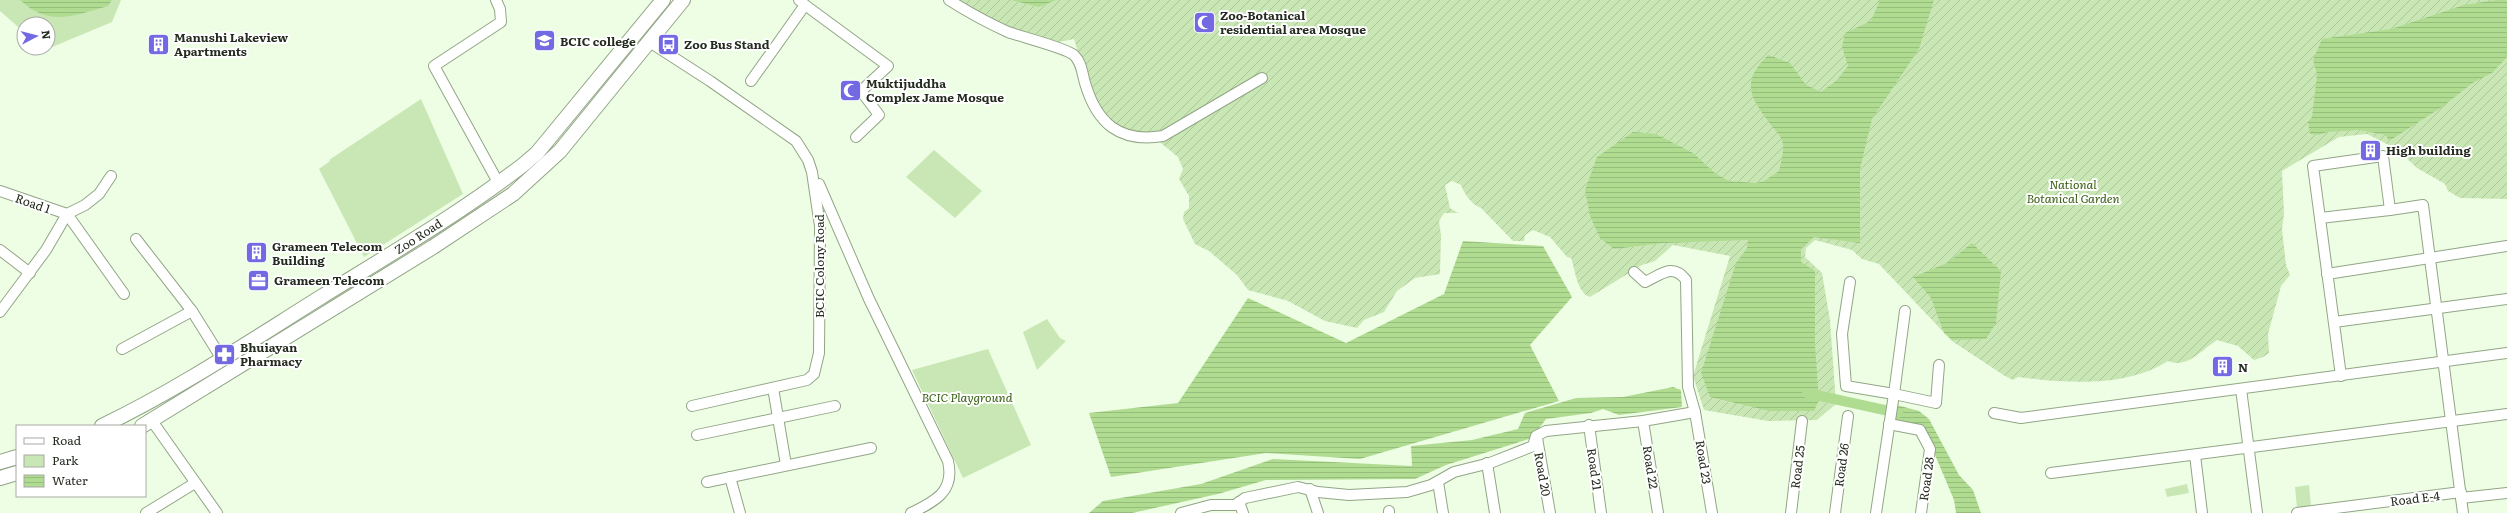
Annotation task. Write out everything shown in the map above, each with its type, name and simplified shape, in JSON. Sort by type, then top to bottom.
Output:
[{"type":"main road","name":"Zoo Road","points":[[104,425],[135,410],[222,359],[499,184],[537,153],[634,32],[663,0]]},
{"type":"main road","name":"Zoo Road","points":[[146,424],[508,198],[536,175],[560,151],[648,41],[683,0]]},
{"type":"main road","points":[[634,32],[648,41]]},
{"type":"main road","points":[[499,184],[508,198]]},
{"type":"main road","points":[[135,410],[146,424]]},
{"type":"main road","points":[[0,462],[16,457]]},
{"type":"main road","points":[[0,478],[16,473]]},
{"type":"street","points":[[496,0],[500,9],[501,22],[434,66],[499,184]]},
{"type":"street","points":[[949,0],[1008,32],[1074,55],[1081,65],[1088,96],[1095,108],[1113,130],[1120,133],[1146,138],[1163,136],[1262,78]]},
{"type":"street","points":[[751,81],[802,3],[888,66],[861,91],[879,115],[856,138]]},
{"type":"street","name":"BCIC Colony Road","points":[[648,41],[710,81],[796,141],[808,160],[816,189],[820,226],[818,364],[814,374],[807,380],[692,406]]},
{"type":"street","points":[[2341,376],[2313,166],[2383,156],[2390,210]]},
{"type":"street","points":[[808,160],[869,299],[948,461],[951,472],[949,484],[939,496],[911,513]]},
{"type":"street","points":[[1,309],[30,273],[67,214],[85,205],[99,194],[112,176]]},
{"type":"street","name":"Road 1","points":[[0,191],[67,214]]},
{"type":"street","points":[[2320,218],[2423,205],[2463,513]]},
{"type":"street","points":[[67,214],[124,294]]},
{"type":"street","points":[[136,238],[192,311],[222,359]]},
{"type":"street","points":[[2327,274],[2507,246]]},
{"type":"street","points":[[0,250],[30,273]]},
{"type":"street","name":"Road 23","points":[[1634,272],[1645,282],[1671,270],[1680,272],[1686,280],[1689,357],[1688,387],[1695,412],[1712,513]]},
{"type":"street","points":[[1850,282],[1842,334],[1846,386],[1936,403],[1939,365]]},
{"type":"street","points":[[2334,322],[2507,299]]},
{"type":"street","points":[[122,350],[192,311]]},
{"type":"street","points":[[1876,513],[1905,311]]},
{"type":"street","points":[[1994,414],[2021,418],[2444,363],[2507,353]]},
{"type":"street","points":[[773,388],[786,465]]},
{"type":"street","points":[[2241,389],[2257,513]]},
{"type":"street","points":[[697,435],[835,406]]},
{"type":"street","points":[[1181,513],[1211,506],[1235,505],[1245,498],[1298,487],[1318,492],[1350,495],[1407,492],[1438,482],[1454,472],[1487,463],[1533,446],[1536,436],[1546,431],[1589,425],[1644,421],[1695,412]]},
{"type":"street","points":[[2051,473],[2507,414]]},
{"type":"street","name":"Road 26","points":[[1835,513],[1848,416]]},
{"type":"street","name":"Road 22","points":[[1644,421],[1658,513]]},
{"type":"street","name":"Road 25","points":[[1791,513],[1802,421]]},
{"type":"street","points":[[146,424],[195,483],[217,513]]},
{"type":"street","name":"Road 28","points":[[1889,424],[1920,430],[1930,449],[1920,513]]},
{"type":"street","name":"Road 21","points":[[1589,425],[1601,513]]},
{"type":"street","name":"Road 20","points":[[1536,436],[1550,513]]},
{"type":"street","points":[[707,482],[871,448]]},
{"type":"street","points":[[2195,455],[2202,513]]},
{"type":"street","points":[[1487,463],[1495,513]]},
{"type":"street","points":[[730,477],[740,513]]},
{"type":"street","points":[[1438,482],[1443,513]]},
{"type":"street","points":[[146,513],[195,483]]},
{"type":"street","points":[[1310,489],[1318,513]]},
{"type":"street","name":"Road E-4","points":[[2297,513],[2461,495],[2507,493]]},
{"type":"street","points":[[1239,502],[1243,513]]},
{"type":"green space","points":[[0,0],[121,0],[112,22],[56,45],[56,16],[16,16],[16,25],[0,11]]},
{"type":"green space","name":"National Botanical Garden","points":[[958,0],[2507,0],[2507,199],[2460,198],[2448,191],[2445,184],[2417,168],[2397,149],[2367,134],[2339,137],[2282,171],[2284,214],[2282,229],[2286,265],[2290,275],[2281,286],[2268,334],[2269,353],[2254,360],[2238,346],[2217,340],[2188,361],[2175,363],[2168,361],[2151,370],[2134,376],[2115,380],[2075,382],[2018,377],[2013,380],[1952,341],[1879,264],[1862,259],[1852,250],[1815,240],[1806,248],[1805,257],[1822,273],[1830,320],[1836,404],[1817,420],[1768,421],[1704,410],[1693,376],[1730,256],[1673,245],[1655,261],[1642,265],[1590,297],[1582,291],[1579,286],[1571,258],[1567,257],[1550,237],[1533,230],[1525,235],[1524,241],[1513,241],[1481,208],[1471,202],[1466,196],[1461,185],[1452,181],[1445,185],[1450,208],[1458,213],[1444,213],[1439,221],[1441,235],[1440,274],[1415,278],[1397,291],[1384,312],[1364,320],[1357,328],[1325,321],[1288,301],[1248,290],[1237,275],[1209,251],[1195,244],[1183,219],[1184,212],[1189,208],[1189,196],[1179,179],[1183,169],[1178,157],[1150,134],[1127,132],[1107,118],[1091,95],[1074,39],[1059,42],[1012,30]]},
{"type":"green space","points":[[421,99],[463,194],[364,257],[319,169],[330,161],[329,160]]},
{"type":"green space","points":[[934,150],[982,191],[955,218],[906,177]]},
{"type":"green space","points":[[1047,319],[1060,338],[1066,341],[1037,370],[1023,332]]},
{"type":"green space","name":"BCIC Playground","points":[[988,349],[1031,445],[963,478],[912,370]]},
{"type":"green space","points":[[2187,484],[2189,493],[2167,497],[2165,489]]},
{"type":"green space","points":[[2309,485],[2311,506],[2297,508],[2295,487]]},
{"type":"water","points":[[20,0],[112,0],[108,6],[72,16],[62,17],[41,14]]},
{"type":"water","points":[[1011,0],[1056,0],[1039,7]]},
{"type":"water","points":[[1880,0],[1934,0],[1919,49],[1872,119],[1860,169],[1860,243],[1814,237],[1801,248],[1801,262],[1815,271],[1815,345],[1819,400],[1814,411],[1769,411],[1710,397],[1701,373],[1736,263],[1747,248],[1748,240],[1663,243],[1614,249],[1600,238],[1590,216],[1585,190],[1597,157],[1633,132],[1656,134],[1693,153],[1716,174],[1729,181],[1756,183],[1764,181],[1779,171],[1783,144],[1781,138],[1753,98],[1751,82],[1759,65],[1768,55],[1790,63],[1806,85],[1821,92],[1837,80],[1848,66],[1842,47],[1845,33],[1871,21]]},
{"type":"water","points":[[2506,0],[2507,2],[2507,57],[2492,73],[2474,82],[2442,107],[2389,141],[2386,135],[2359,130],[2327,132],[2319,135],[2310,134],[2308,122],[2312,117],[2317,74],[2313,60],[2322,39],[2391,29],[2464,5]]},
{"type":"water","points":[[1463,241],[1543,246],[1572,297],[1530,345],[1559,401],[1360,459],[1266,453],[1111,477],[1089,413],[1178,403],[1248,298],[1346,343],[1444,294]]},
{"type":"water","points":[[1972,243],[2001,271],[1996,323],[1986,339],[1952,340],[1944,333],[1931,298],[1913,277],[1947,263]]},
{"type":"water","points":[[1673,387],[1681,390],[1682,407],[1619,415],[1603,409],[1591,413],[1546,419],[1532,438],[1446,465],[1415,479],[1266,480],[1218,494],[1132,513],[1089,513],[1103,501],[1201,484],[1273,459],[1412,466],[1411,446],[1472,440],[1518,429],[1525,413],[1576,398],[1623,397]]},
{"type":"water","points":[[1893,404],[1919,411],[1929,419],[1959,475],[1973,490],[1981,513],[1956,513],[1954,500],[1925,431],[1890,421]]},
{"type":"waterway","points":[[1807,393],[1898,413]]},
{"type":"place","name":"Zoo-Botanical residential area Mosque","points":[[1205,22]]},
{"type":"place","name":"BCIC college","points":[[545,41]]},
{"type":"place","name":"Manushi Lakeview Apartments","points":[[159,44]]},
{"type":"place","name":"Zoo Bus Stand","points":[[668,44]]},
{"type":"place","name":"Muktijuddha Complex Jame Mosque","points":[[850,90]]},
{"type":"place","name":"High building","points":[[2370,150]]},
{"type":"place","name":"Grameen Telecom Building","points":[[256,253]]},
{"type":"place","name":"Grameen Telecom","points":[[259,280]]},
{"type":"place","name":"Bhuiayan Pharmacy","points":[[225,354]]},
{"type":"place","name":"N","points":[[2222,367]]}]
